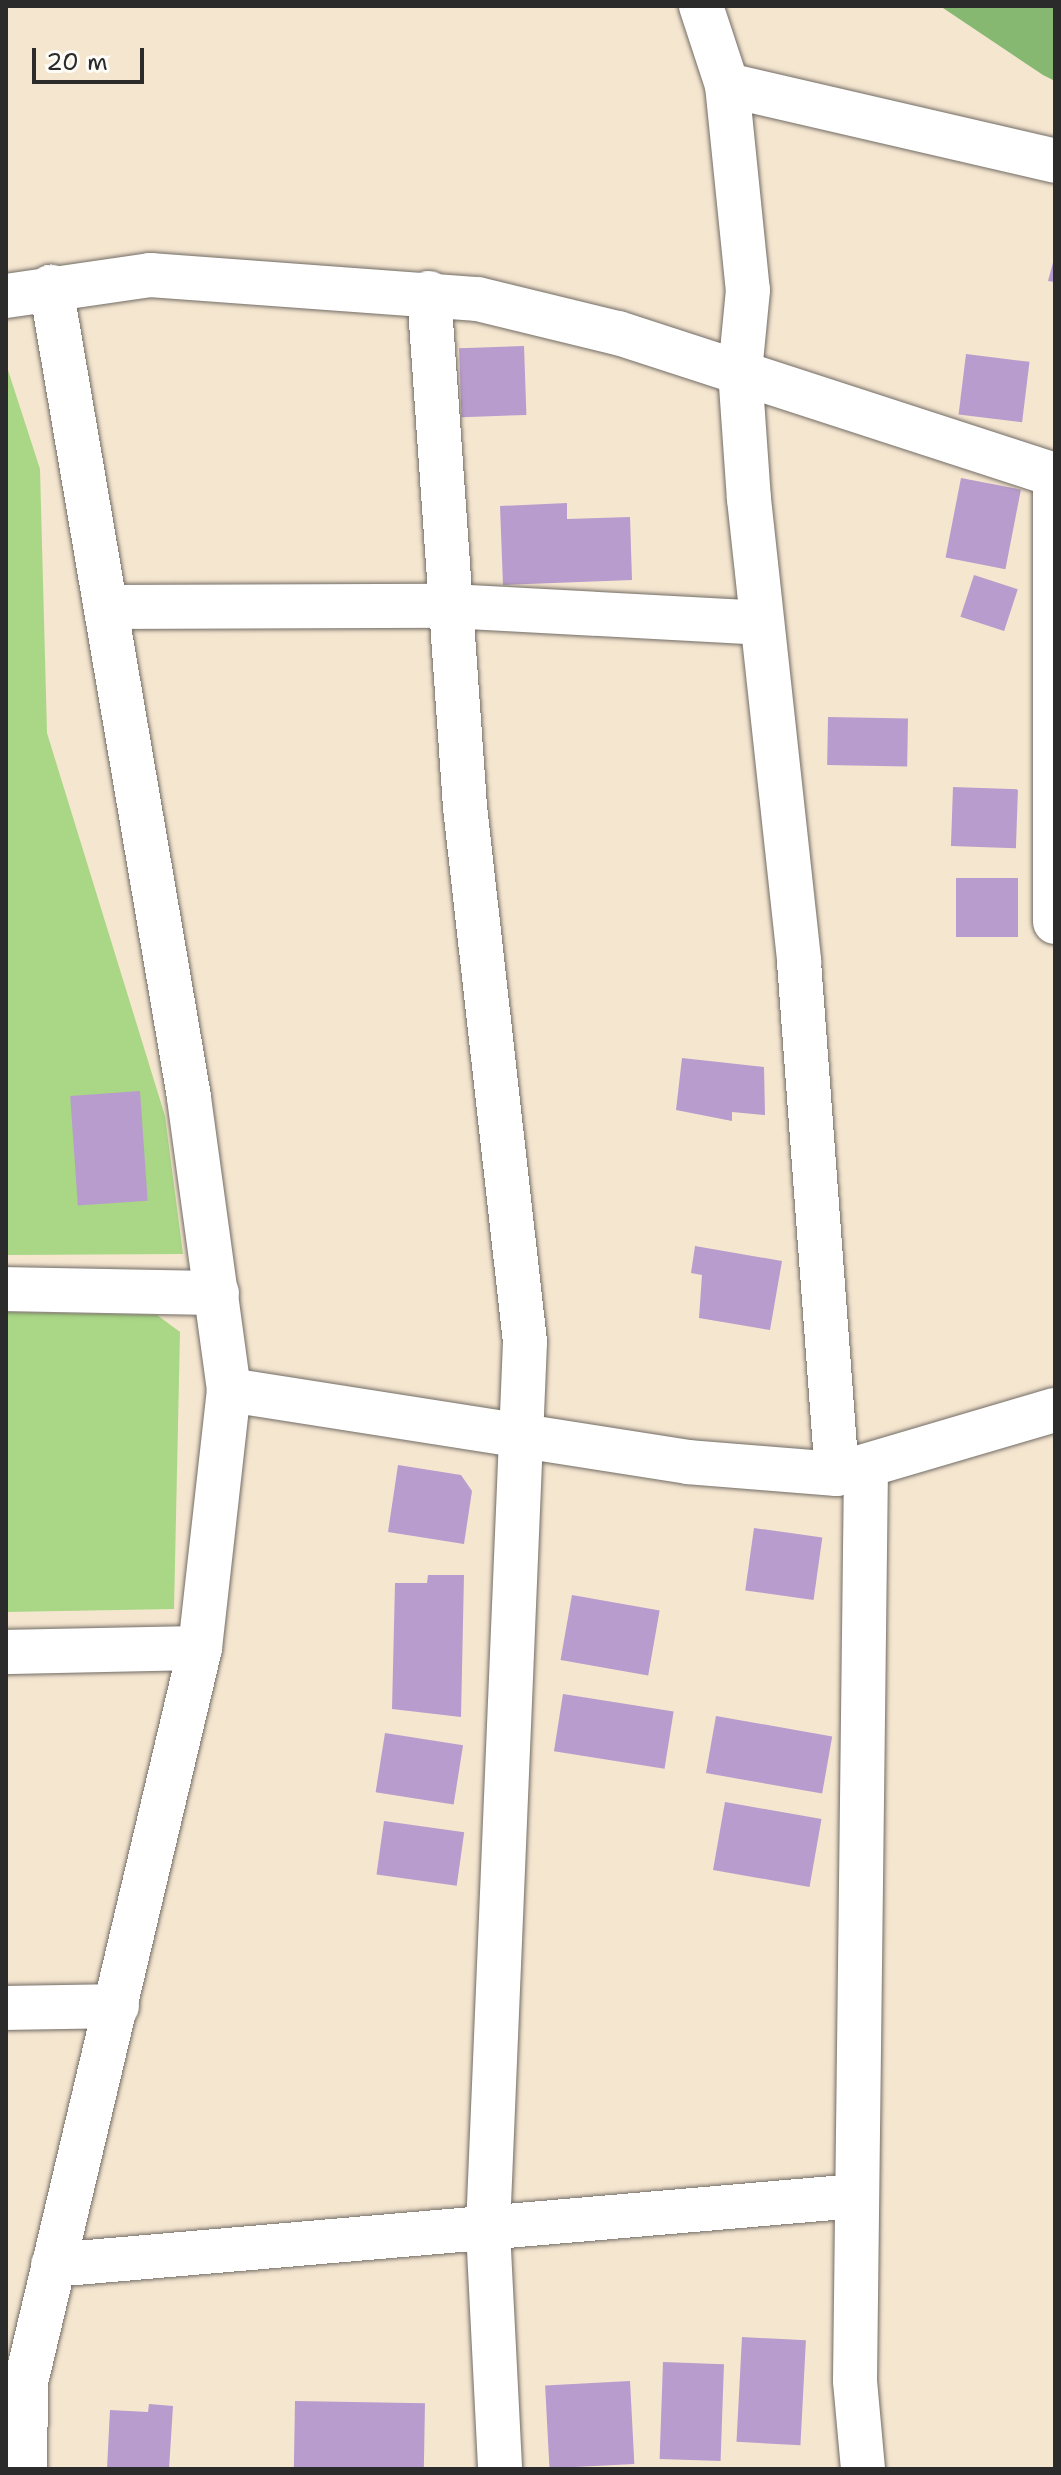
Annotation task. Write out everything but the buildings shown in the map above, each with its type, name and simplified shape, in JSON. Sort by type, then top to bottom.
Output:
[{"type":"street","points":[[701,6],[727,85],[748,290],[740,371],[761,623],[852,1472],[855,2381],[863,2469]]},
{"type":"street","points":[[727,85],[1055,161]]},
{"type":"street","points":[[6,296],[51,287],[193,275],[429,293],[534,311],[740,371],[1055,475],[1055,922]]},
{"type":"street","points":[[25,2469],[16,2383],[53,2265],[200,1648],[229,1390],[217,1293],[107,607],[51,287]]},
{"type":"street","points":[[429,293],[450,606],[525,1342],[488,2230],[500,2469]]},
{"type":"street","points":[[107,607],[450,606],[761,623]]},
{"type":"street","points":[[6,1289],[217,1293]]},
{"type":"street","points":[[229,1390],[687,1462],[852,1472],[1055,1410]]},
{"type":"street","points":[[6,1652],[200,1648]]},
{"type":"street","points":[[6,2008],[117,2006]]},
{"type":"street","points":[[53,2265],[856,2196]]},
{"type":"green space","points":[[940,6],[1055,6],[1055,81],[1043,75]]},
{"type":"green space","points":[[6,364],[40,469],[47,733],[165,1116],[183,1254],[6,1255]]},
{"type":"green space","points":[[6,1312],[157,1315],[180,1332],[174,1609],[6,1612]]}]
